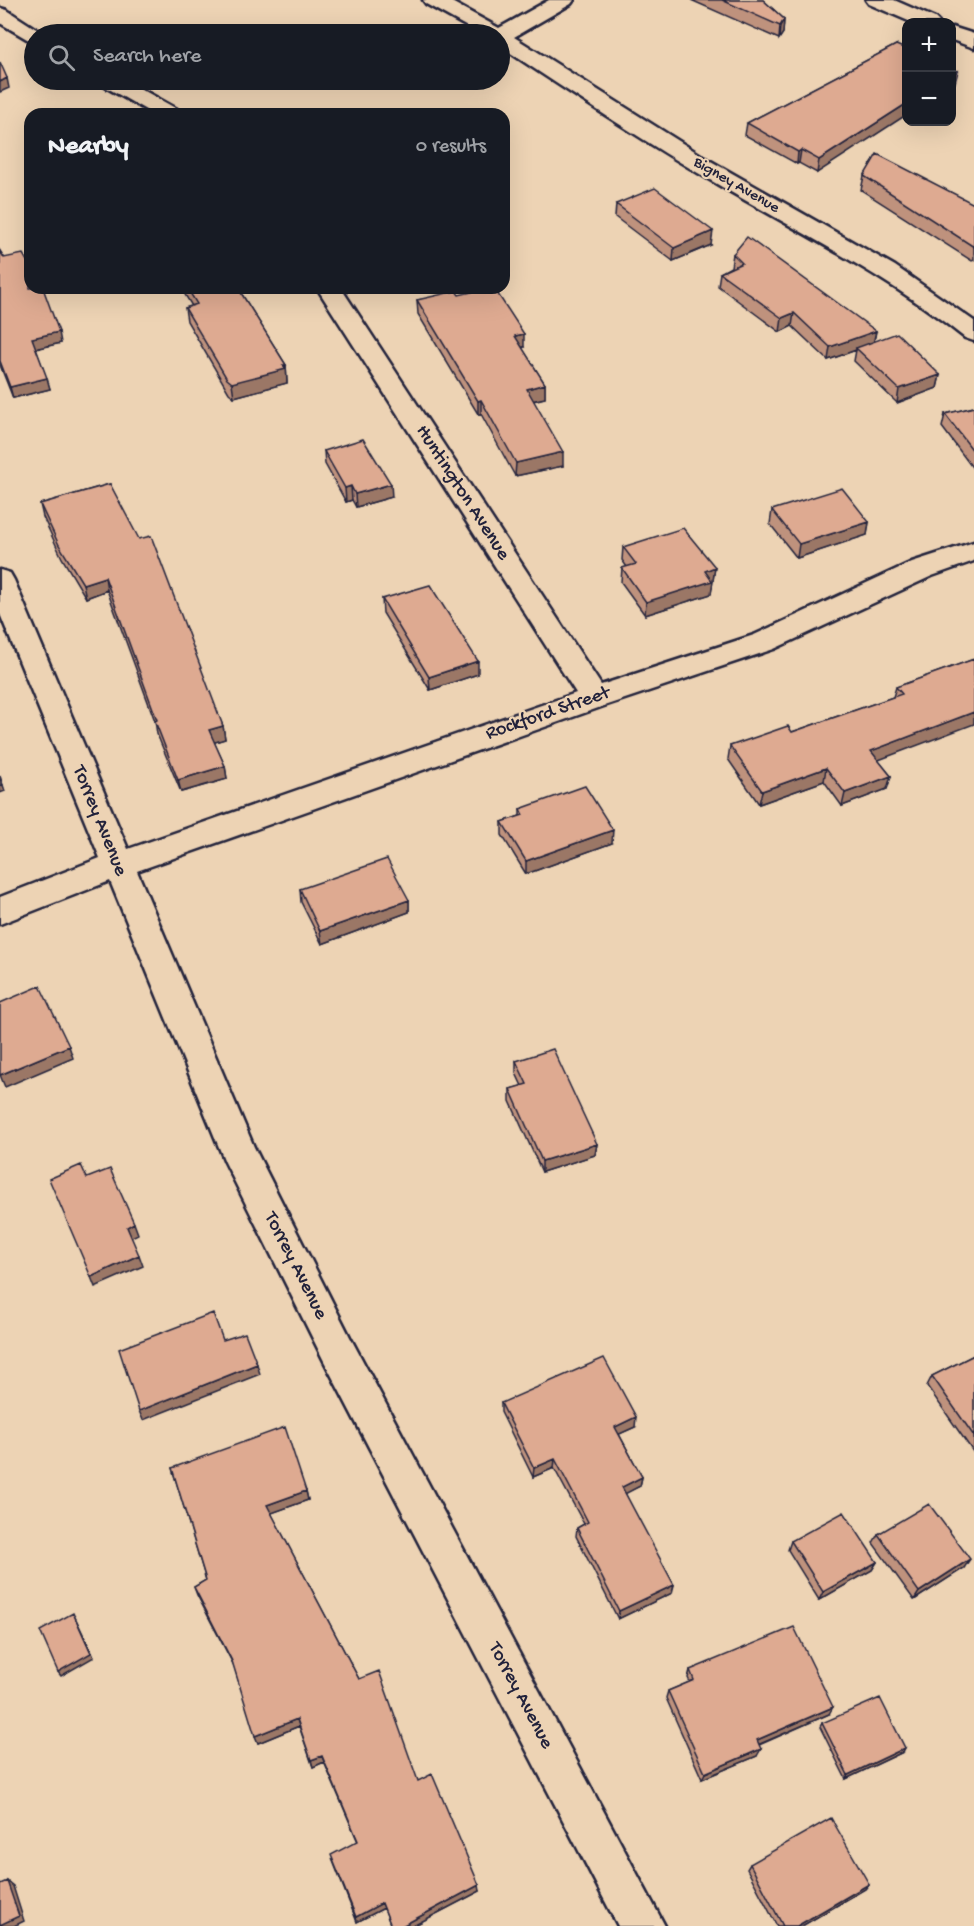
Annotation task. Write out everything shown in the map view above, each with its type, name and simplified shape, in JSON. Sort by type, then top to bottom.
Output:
[{"type":"street","name":"Bigney Avenue","points":[[433,0],[476,24]]},
{"type":"street","points":[[510,29],[564,0]]},
{"type":"street","points":[[876,0],[919,18]]},
{"type":"street","points":[[0,14],[24,29]]},
{"type":"street","points":[[956,35],[974,42]]},
{"type":"street","name":"Bigney Avenue","points":[[510,44],[648,135],[891,273],[939,305],[974,333]]},
{"type":"street","points":[[127,90],[159,108]]},
{"type":"street","name":"Huntington Avenue","points":[[333,294],[594,698]]},
{"type":"street","name":"Rockford Street","points":[[0,911],[117,865],[594,698],[764,642],[922,569],[974,551]]},
{"type":"street","name":"Torrey Avenue","points":[[0,580],[237,1151],[337,1349],[642,1926]]},
{"type":"building","points":[[722,0],[763,0],[784,19],[780,26]]},
{"type":"building","points":[[896,45],[902,47],[902,107],[819,160],[801,150],[798,152],[747,123]]},
{"type":"building","points":[[0,62],[7,78],[0,82]]},
{"type":"building","points":[[877,154],[974,204],[974,247],[864,176]]},
{"type":"building","points":[[655,188],[713,231],[674,248],[616,204]]},
{"type":"building","points":[[747,237],[876,331],[830,347],[794,313],[782,318],[720,273],[742,263],[733,254]]},
{"type":"building","points":[[0,251],[4,258],[23,254],[24,294],[45,294],[59,332],[32,338],[47,378],[10,387],[0,361]]},
{"type":"building","points":[[191,294],[242,294],[286,365],[283,365],[286,369],[232,383],[227,379],[185,308],[197,304]]},
{"type":"building","points":[[443,294],[498,294],[524,334],[515,336],[545,384],[527,389],[563,452],[516,463],[481,400],[478,401],[417,300]]},
{"type":"building","points":[[897,333],[940,375],[899,389],[856,348]]},
{"type":"building","points":[[974,407],[974,452],[945,414]]},
{"type":"building","points":[[363,439],[391,484],[355,494],[351,486],[345,488],[324,451]]},
{"type":"building","points":[[110,484],[139,539],[151,536],[223,726],[209,730],[225,766],[178,780],[105,577],[83,584],[59,545],[40,504]]},
{"type":"building","points":[[842,488],[869,522],[799,544],[772,510]]},
{"type":"building","points":[[683,528],[715,567],[705,571],[712,581],[646,602],[622,568],[636,564],[623,547]]},
{"type":"building","points":[[430,585],[478,661],[429,677],[382,599]]},
{"type":"building","points":[[974,659],[974,712],[871,751],[891,776],[845,793],[826,768],[762,791],[730,746],[788,726],[792,732],[902,694],[896,687]]},
{"type":"building","points":[[585,786],[613,830],[526,861],[502,822],[523,815],[520,809]]},
{"type":"building","points":[[387,859],[409,900],[320,931],[300,889]]},
{"type":"building","points":[[40,986],[69,1046],[0,1075],[0,1003]]},
{"type":"building","points":[[553,1049],[597,1144],[542,1161],[510,1089],[527,1084],[516,1061]]},
{"type":"building","points":[[81,1165],[87,1178],[110,1169],[134,1223],[127,1227],[139,1255],[91,1277],[49,1179]]},
{"type":"building","points":[[213,1313],[223,1340],[245,1333],[257,1364],[139,1411],[119,1349]]},
{"type":"building","points":[[974,1355],[974,1436],[932,1376]]},
{"type":"building","points":[[604,1358],[636,1417],[615,1427],[642,1477],[622,1487],[674,1585],[619,1611],[577,1528],[588,1522],[555,1459],[534,1468],[501,1403]]},
{"type":"building","points":[[285,1427],[306,1491],[267,1505],[359,1679],[379,1671],[418,1781],[432,1774],[479,1885],[402,1926],[391,1926],[382,1903],[356,1917],[331,1855],[358,1841],[322,1756],[311,1760],[297,1719],[255,1736],[232,1661],[194,1587],[206,1580],[172,1468]]},
{"type":"building","points":[[929,1504],[970,1559],[919,1592],[878,1534]]},
{"type":"building","points":[[844,1512],[877,1562],[823,1592],[791,1541]]},
{"type":"building","points":[[73,1613],[91,1653],[58,1672],[40,1631]]},
{"type":"building","points":[[794,1627],[833,1707],[757,1740],[761,1749],[705,1773],[668,1691],[694,1680],[690,1670]]},
{"type":"building","points":[[880,1698],[905,1748],[848,1775],[822,1723]]},
{"type":"building","points":[[831,1818],[869,1884],[797,1926],[783,1926],[750,1864]]},
{"type":"building","points":[[7,1881],[19,1916],[0,1925],[0,1884]]}]
